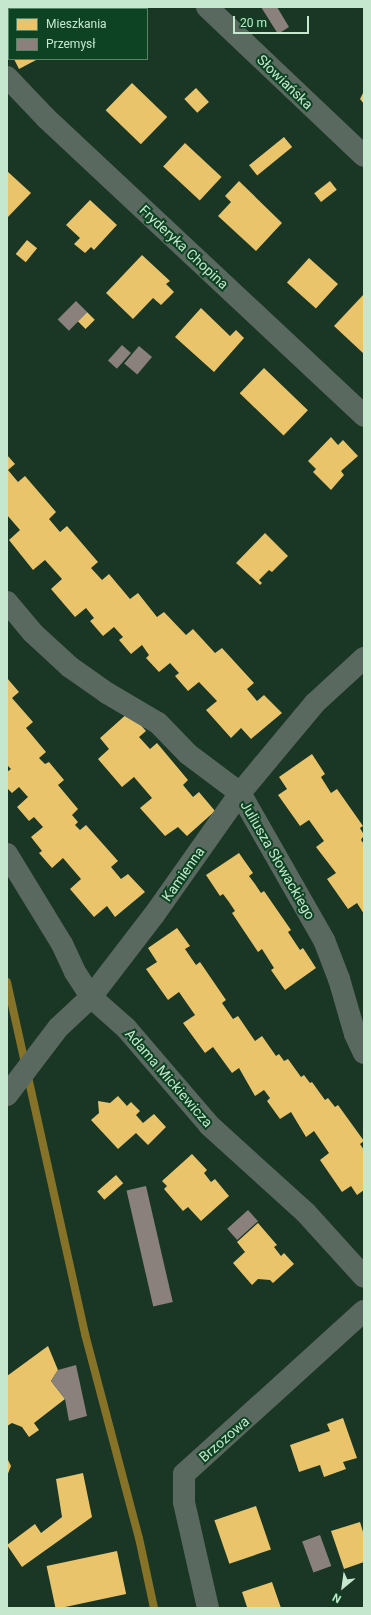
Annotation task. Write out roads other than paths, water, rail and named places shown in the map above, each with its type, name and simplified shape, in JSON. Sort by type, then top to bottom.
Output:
[{"type":"street","name":"Słowiańska","points":[[207,7],[364,156]]},
{"type":"street","name":"Fryderyka Chopina","points":[[7,76],[46,118],[364,416]]},
{"type":"street","name":"Juliusza Słowackiego","points":[[7,602],[33,633],[70,667],[107,693],[158,723],[188,754],[240,793],[324,940],[364,1053]]},
{"type":"street","name":"Kamienna","points":[[7,1095],[58,1028],[91,997],[154,915],[240,793],[315,703],[364,658]]},
{"type":"street","name":"Adama Mickiewicza","points":[[7,854],[62,944],[75,972],[91,997],[126,1028],[209,1125],[306,1213],[364,1277]]},
{"type":"street","name":"Brzozowa","points":[[208,1608],[184,1502],[184,1474],[364,1312]]},
{"type":"waterway","points":[[7,982],[85,1334],[139,1538],[154,1608]]}]
